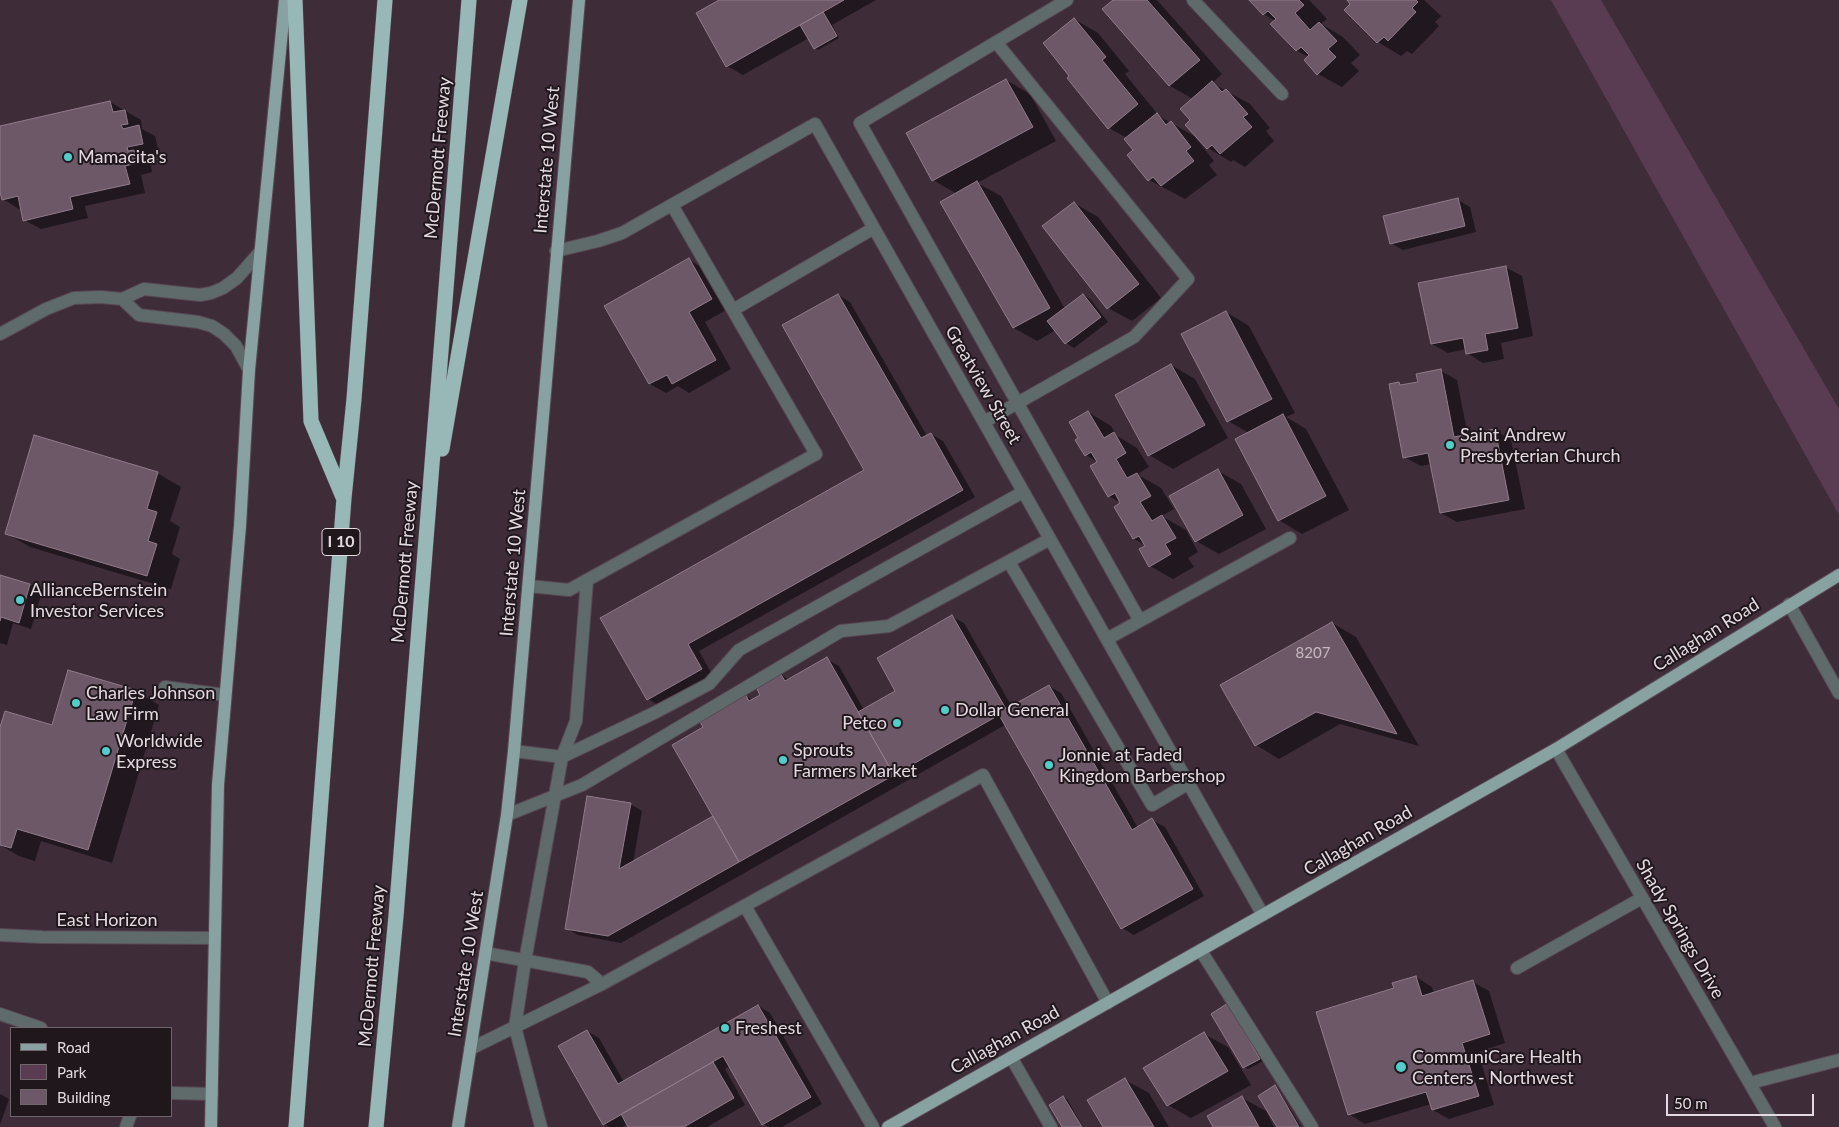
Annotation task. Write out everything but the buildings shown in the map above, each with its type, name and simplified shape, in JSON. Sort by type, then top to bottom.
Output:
[{"type":"highway","points":[[295,0],[311,420],[344,498]]},
{"type":"highway","name":"I 10","points":[[296,1127],[344,498],[354,400],[385,0]]},
{"type":"highway","name":"McDermott Freeway","points":[[376,1127],[396,916],[469,0]]},
{"type":"highway","points":[[425,549],[520,0]]},
{"type":"main road","points":[[211,1127],[218,786],[240,526],[249,370],[285,0]]},
{"type":"main road","name":"Interstate 10 West","points":[[458,1127],[507,815],[514,751],[579,0]]},
{"type":"main road","name":"Callaghan Road","points":[[888,1127],[903,1123],[1011,1057],[1556,749],[1839,575]]},
{"type":"street","points":[[1067,0],[860,123],[1140,621]]},
{"type":"street","points":[[1193,0],[1282,94]]},
{"type":"street","points":[[984,422],[1134,337],[1188,279],[996,42]]},
{"type":"street","name":"Greatview Street","points":[[556,251],[598,242],[622,234],[815,124],[1263,915]]},
{"type":"street","points":[[529,586],[569,590],[816,454],[672,205]]},
{"type":"street","points":[[733,310],[874,228]]},
{"type":"street","points":[[0,334],[46,309],[74,298],[101,297],[122,299],[144,289],[200,295],[211,293],[223,288],[237,278],[260,253]]},
{"type":"street","points":[[122,299],[139,315],[198,322],[212,326],[224,334],[236,346],[249,370]]},
{"type":"street","points":[[514,751],[562,757],[656,712],[709,684],[739,650],[1024,492]]},
{"type":"street","points":[[1107,639],[1290,538]]},
{"type":"street","points":[[507,815],[582,785],[841,631],[889,626],[1050,540]]},
{"type":"street","points":[[1009,562],[1152,806],[1189,783]]},
{"type":"street","points":[[541,1127],[515,1027],[562,757],[576,721],[587,580]]},
{"type":"street","points":[[1789,604],[1839,693]]},
{"type":"street","points":[[165,687],[226,695]]},
{"type":"street","name":"Shady Springs Drive","points":[[1556,749],[1775,1127]]},
{"type":"street","points":[[470,1050],[602,984],[983,775],[1108,1003]]},
{"type":"street","points":[[1517,968],[1642,898]]},
{"type":"street","points":[[745,906],[873,1127]]},
{"type":"street","name":"East Horizon","points":[[0,935],[214,938]]},
{"type":"street","points":[[1201,951],[1312,1127]]},
{"type":"street","points":[[485,953],[588,972],[602,984]]},
{"type":"street","points":[[0,1014],[38,1027]]},
{"type":"street","points":[[1011,1057],[1051,1127]]},
{"type":"street","points":[[1750,1083],[1839,1060]]},
{"type":"street","points":[[172,1093],[212,1094]]},
{"type":"green space","points":[[1551,0],[1601,0],[1839,409],[1839,515]]},
{"type":"place","name":"Mamacita's","points":[[68,157]]},
{"type":"place","name":"Saint Andrew Presbyterian Church","points":[[1450,445]]},
{"type":"place","name":"AllianceBernstein Investor Services","points":[[20,600]]},
{"type":"place","name":"Charles Johnson Law Firm","points":[[76,703]]},
{"type":"place","name":"Dollar General","points":[[945,710]]},
{"type":"place","name":"Petco","points":[[897,723]]},
{"type":"place","name":"Worldwide Express","points":[[106,751]]},
{"type":"place","name":"Sprouts Farmers Market","points":[[783,760]]},
{"type":"place","name":"Jonnie at Faded Kingdom Barbershop","points":[[1049,765]]},
{"type":"place","name":"Freshest","points":[[725,1028]]},
{"type":"place","name":"CommuniCare Health Centers - Northwest","points":[[1401,1067]]}]
